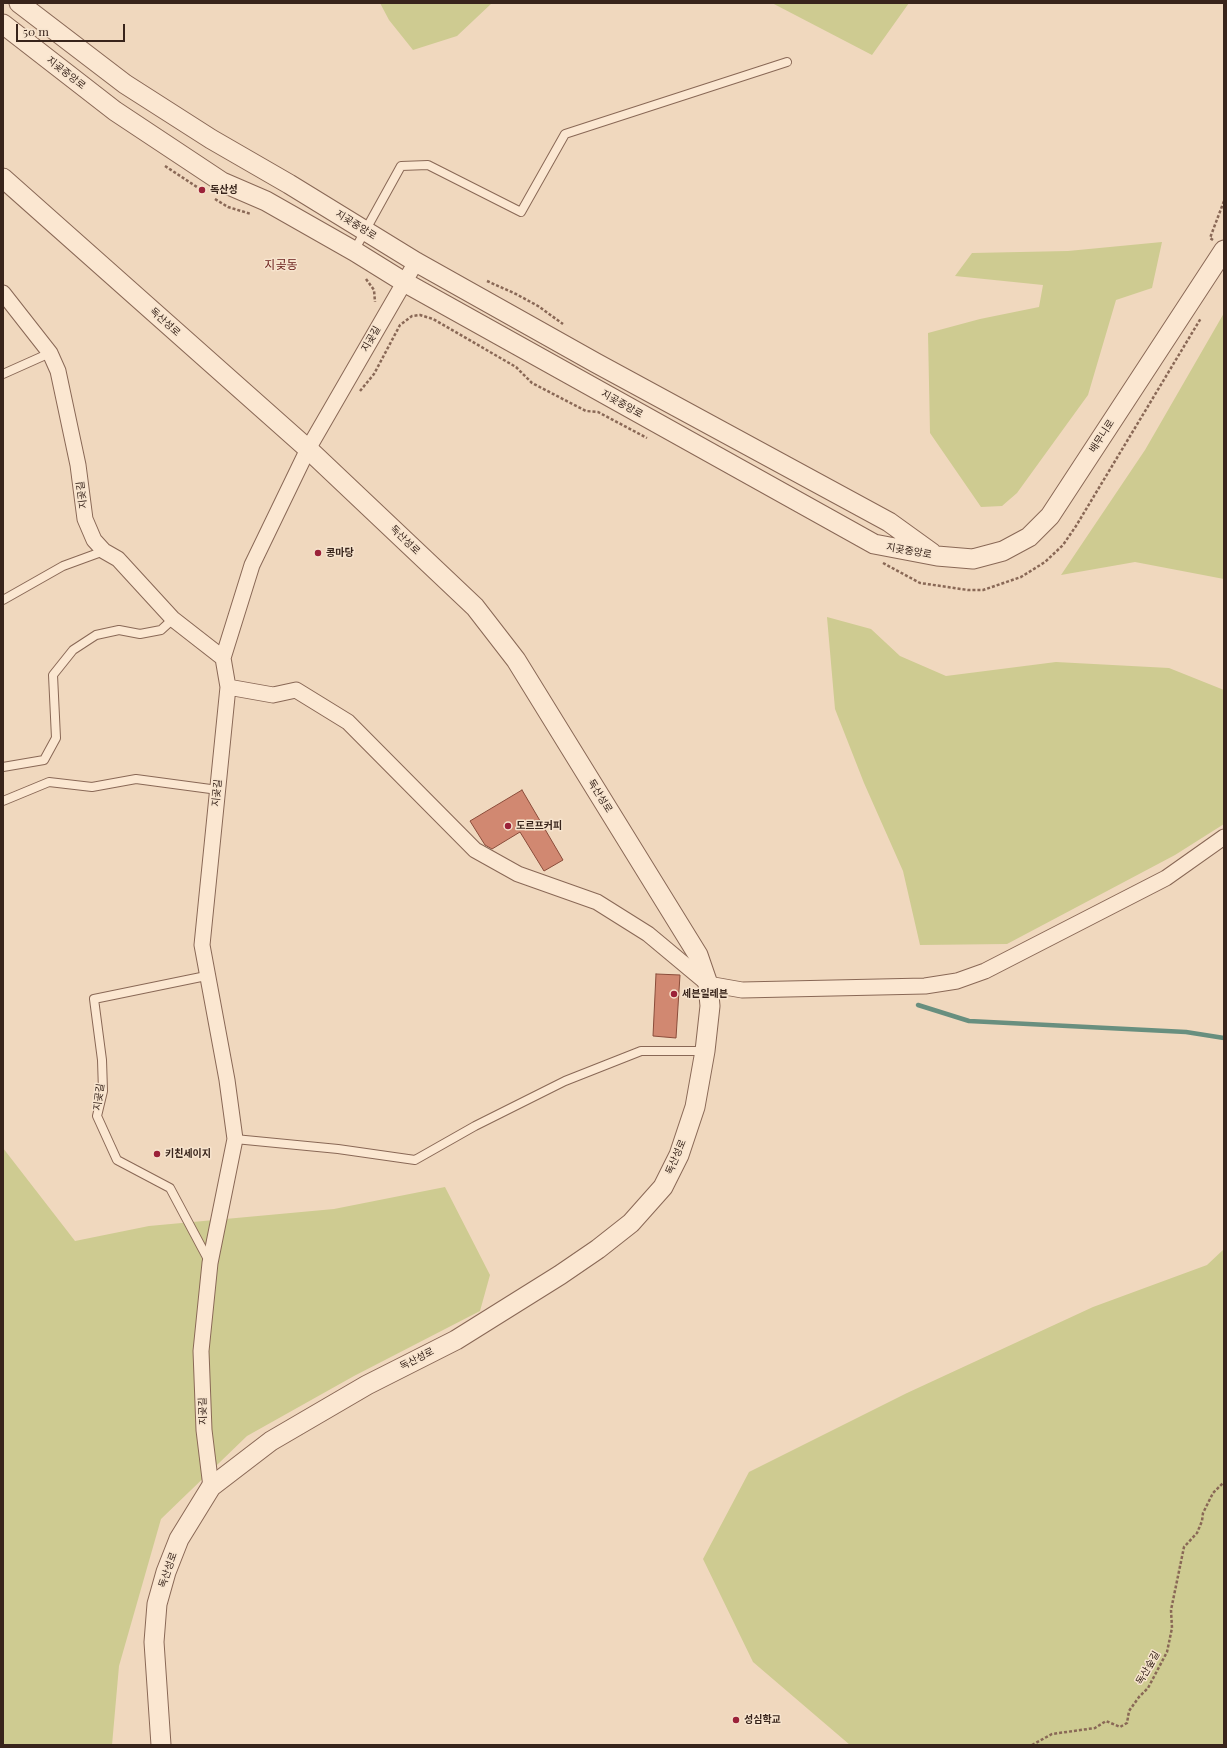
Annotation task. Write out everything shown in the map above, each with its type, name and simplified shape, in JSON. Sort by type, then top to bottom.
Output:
[{"type":"street","name":"지곶중앙로","points":[[19,3],[125,84],[211,139],[366,230],[416,262],[596,363],[889,522],[936,556]]},
{"type":"street","name":"지곶중앙로","points":[[3,24],[115,111],[222,182],[266,200],[404,282],[874,544],[936,556]]},
{"type":"street","name":"독산성로","points":[[3,178],[308,448],[475,607],[516,660],[698,955],[708,984],[710,1006],[705,1051],[695,1106],[679,1154],[663,1187],[631,1222],[598,1249],[560,1275],[456,1340],[367,1384],[271,1441],[211,1487],[179,1539],[166,1572],[157,1604],[154,1642],[161,1745]]},
{"type":"street","name":"배무니로","points":[[936,556],[973,559],[1003,551],[1029,537],[1050,516],[1217,244]]},
{"type":"street","name":"지곶길","points":[[211,1487],[204,1430],[201,1351],[210,1263],[235,1139],[227,1080],[206,976],[202,945],[228,687],[223,658],[252,565],[308,448],[416,262]]},
{"type":"street","name":"지곶길","points":[[3,293],[50,353],[58,372],[76,457],[85,519],[94,540],[104,551],[118,559],[173,619],[223,658]]},
{"type":"street","points":[[228,687],[273,695],[296,690],[348,722],[475,850],[518,874],[597,902],[648,934],[708,984],[742,990],[925,986],[957,981],[985,971],[1166,878],[1224,837]]},
{"type":"lane","points":[[354,251],[401,166],[428,166],[521,212],[565,134],[787,62]]},
{"type":"lane","points":[[3,374],[50,353]]},
{"type":"lane","points":[[3,600],[63,566],[104,551]]},
{"type":"lane","points":[[3,767],[44,760],[56,738],[53,675],[73,650],[96,634],[119,630],[140,634],[161,630],[173,619]]},
{"type":"lane","points":[[3,801],[49,782],[92,787],[136,779],[218,790]]},
{"type":"lane","name":"지곶길","points":[[206,976],[94,999],[102,1060],[102,1091],[96,1116],[117,1160],[170,1188],[210,1263]]},
{"type":"lane","points":[[235,1139],[338,1149],[415,1160],[475,1126],[565,1081],[641,1051],[705,1051]]},
{"type":"path","points":[[161,162],[173,172],[202,190]]},
{"type":"path","points":[[215,198],[228,207],[257,216]]},
{"type":"path","points":[[1217,244],[1224,201]]},
{"type":"path","points":[[365,278],[374,290],[376,297],[374,308]]},
{"type":"path","points":[[878,561],[920,583],[968,590],[984,590],[1021,577],[1045,562],[1063,545],[1076,526],[1204,314]]},
{"type":"path","points":[[355,396],[374,374],[400,325],[412,316],[420,315],[433,319],[516,367],[532,383],[586,411],[598,412],[654,442]]},
{"type":"path","name":"독산숲길","points":[[1032,1745],[1052,1734],[1095,1728],[1106,1721],[1120,1727],[1127,1723],[1129,1711],[1148,1688],[1167,1652],[1172,1628],[1171,1610],[1184,1547],[1196,1533],[1206,1506],[1213,1493],[1224,1482]]},
{"type":"shaded area","points":[[380,3],[492,3],[457,36],[413,50],[389,20]]},
{"type":"shaded area","points":[[772,3],[909,3],[872,55]]},
{"type":"shaded area","points":[[1162,242],[1152,288],[1116,300],[1088,395],[1017,493],[1002,506],[981,507],[930,433],[928,333],[980,319],[1039,307],[1043,285],[955,276],[972,253],[1068,251]]},
{"type":"shaded area","points":[[1224,313],[1224,579],[1135,562],[1061,575],[1145,450]]},
{"type":"shaded area","points":[[827,617],[871,629],[900,656],[946,676],[1056,662],[1169,668],[1224,690],[1224,824],[1175,855],[1007,944],[920,945],[903,871],[864,783],[835,709]]},
{"type":"shaded area","points":[[3,1148],[75,1241],[149,1226],[334,1209],[445,1187],[490,1275],[480,1311],[354,1376],[247,1436],[161,1519],[119,1666],[112,1745],[3,1745]]},
{"type":"shaded area","points":[[1224,1249],[1224,1745],[850,1745],[753,1662],[703,1559],[749,1472],[907,1393],[1093,1307],[1207,1265]]},
{"type":"building","name":"도르프커피","points":[[522,790],[563,860],[544,871],[520,832],[492,849],[485,845],[470,821]]},
{"type":"building","points":[[656,974],[680,975],[676,1038],[653,1036]]},
{"type":"waterway","points":[[918,1005],[969,1021],[1186,1032],[1224,1038]]},
{"type":"place","name":"독산성","points":[[202,190]]},
{"type":"place","name":"콩마당","points":[[318,553]]},
{"type":"place","name":"도르프커피","points":[[508,826]]},
{"type":"place","name":"세븐일레븐","points":[[674,994]]},
{"type":"place","name":"키친세이지","points":[[157,1154]]},
{"type":"place","name":"성심학교","points":[[736,1720]]},
{"type":"district","name":"지곶동","points":[[281,265]]}]
